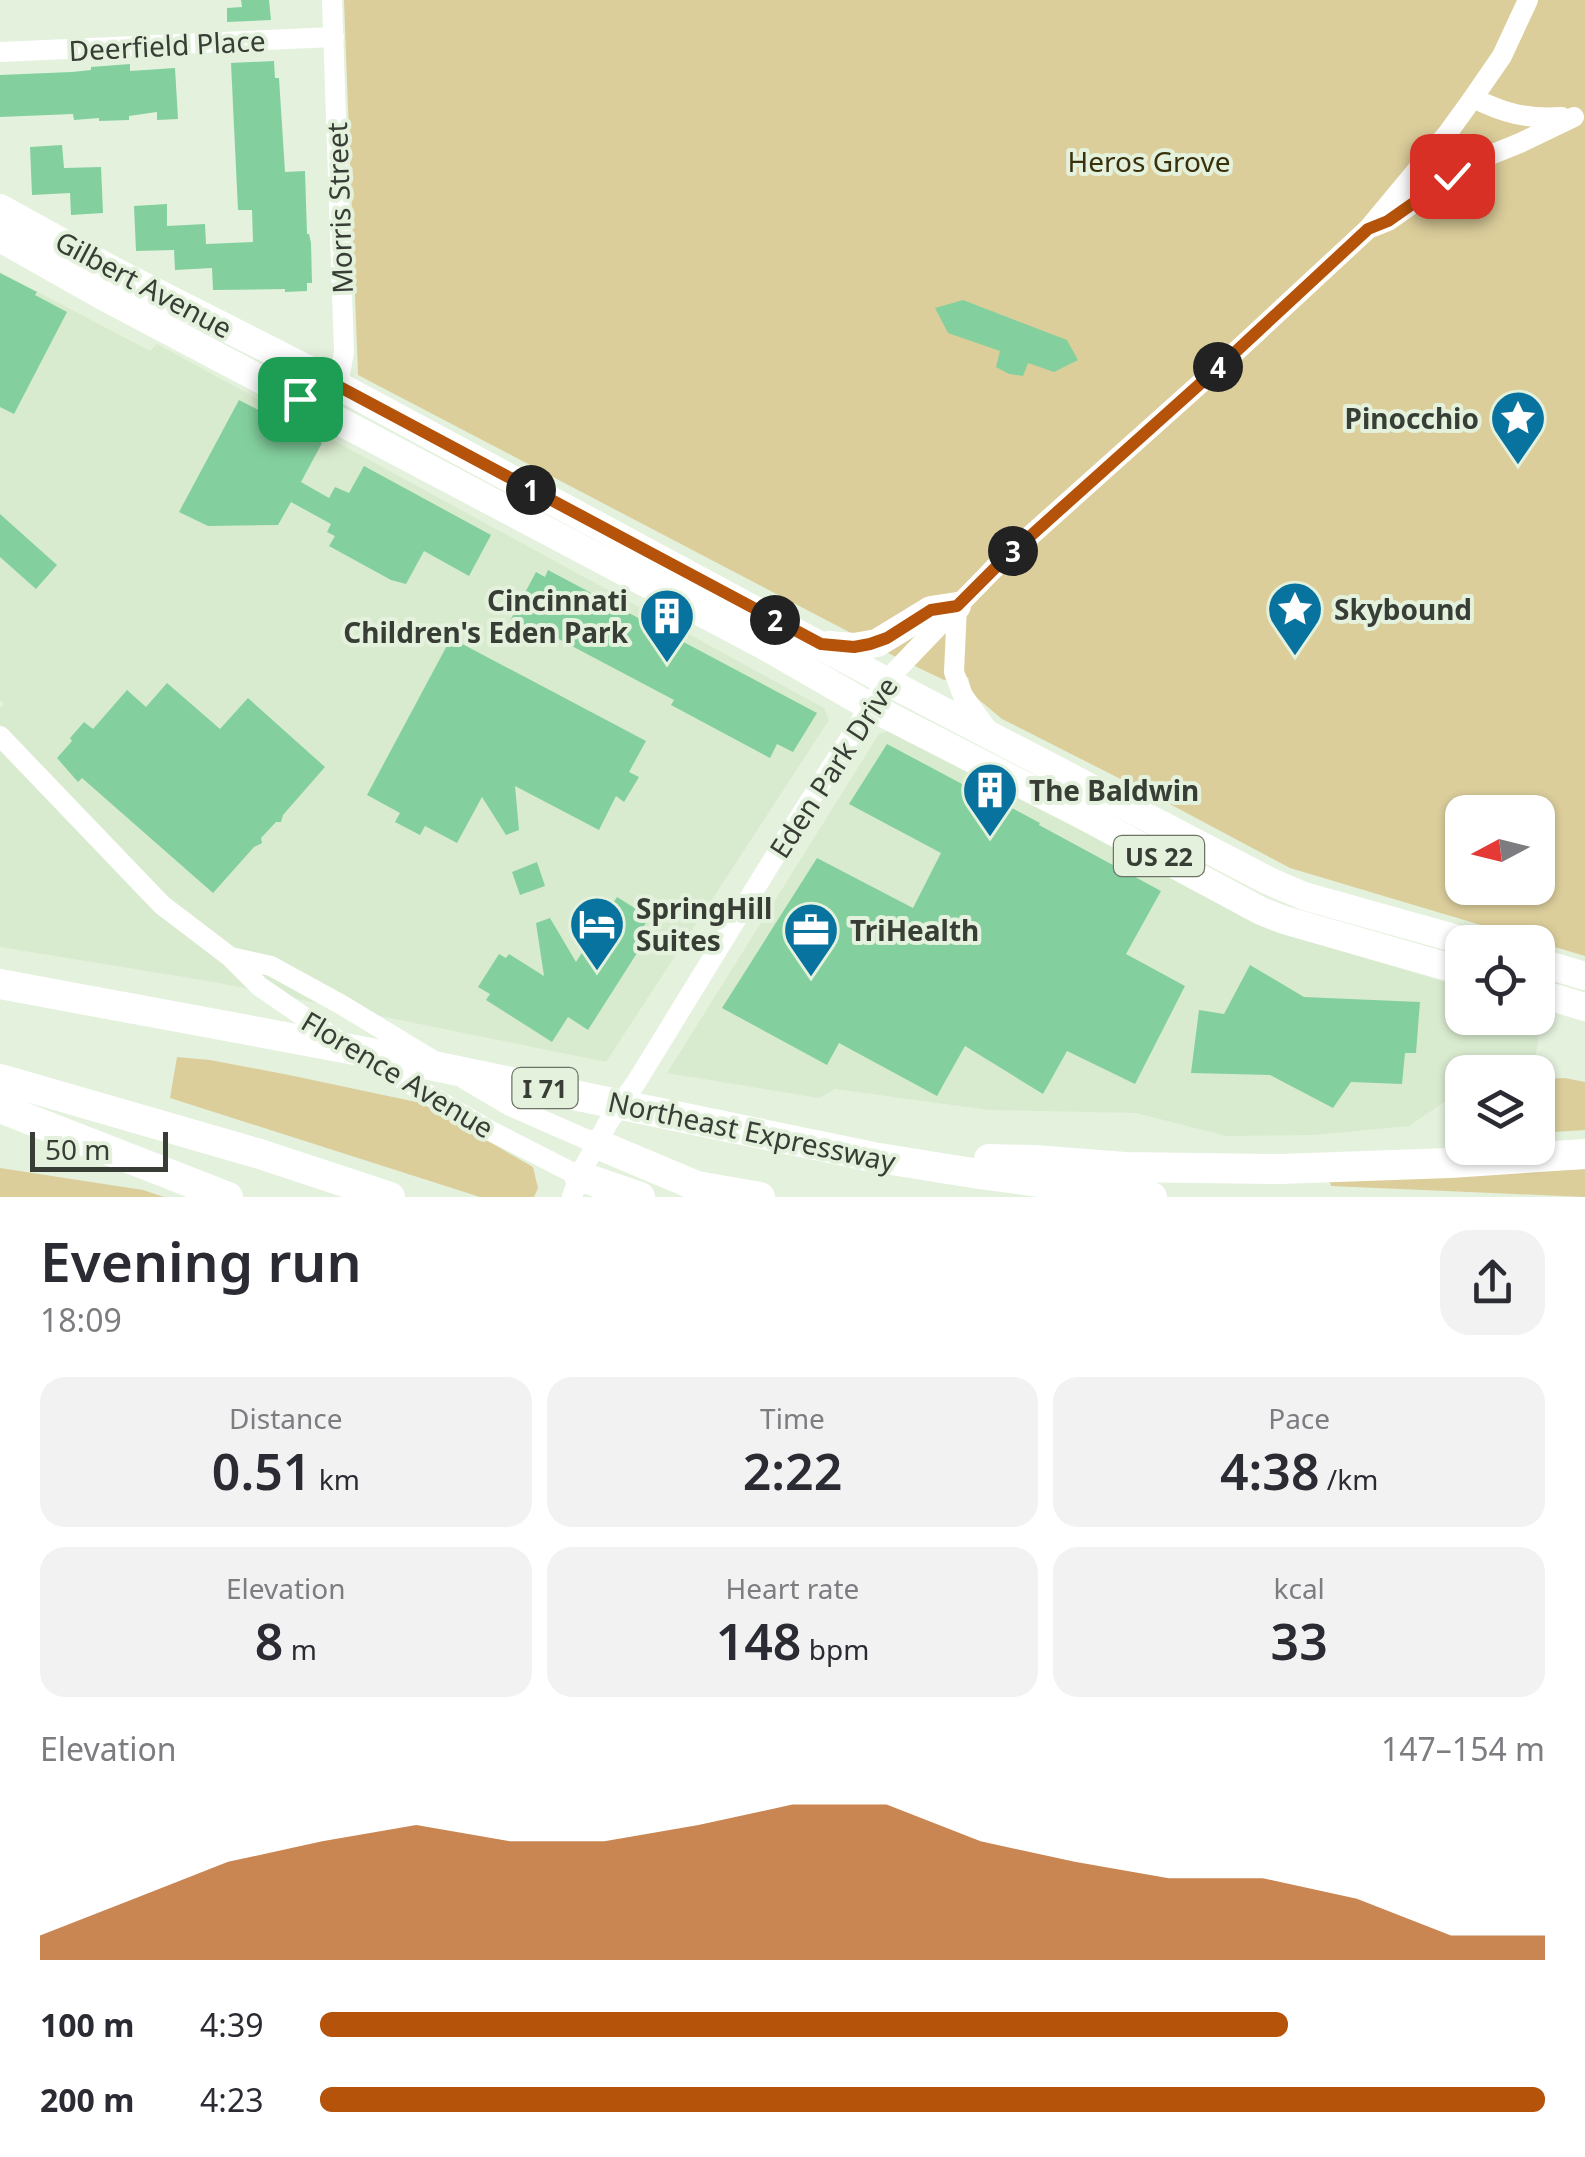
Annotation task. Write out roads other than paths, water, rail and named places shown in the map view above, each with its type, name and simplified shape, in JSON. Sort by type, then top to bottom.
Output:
[{"type":"highway","name":"Northeast Expressway","points":[[0,984],[370,1052],[873,1156],[1152,1197]]},
{"type":"highway","points":[[0,1078],[260,1154],[390,1197]]},
{"type":"highway","points":[[0,1108],[228,1197]]},
{"type":"highway","points":[[596,1144],[697,1186],[760,1197]]},
{"type":"highway","points":[[873,1156],[1222,1168],[1450,1164],[1585,1154]]},
{"type":"highway","points":[[576,1186],[640,1197]]},
{"type":"main road","name":"Gilbert Avenue","points":[[0,208],[1269,881],[1304,896],[1445,936]]},
{"type":"main road","name":"Gilbert Avenue","points":[[0,238],[763,645],[870,706],[1261,911],[1445,967]]},
{"type":"main road","points":[[821,644],[870,644],[887,638],[931,610],[957,606]]},
{"type":"main road","points":[[1555,967],[1585,976]]},
{"type":"main road","points":[[1555,998],[1585,1007]]},
{"type":"street","name":"Morris Street","points":[[325,412],[338,386],[344,352],[332,0]]},
{"type":"street","name":"Eden Park Drive","points":[[576,1186],[596,1144],[886,681],[997,566],[1368,229],[1473,98],[1502,56],[1528,0]]},
{"type":"street","name":"Deerfield Place","points":[[0,52],[334,37]]},
{"type":"street","points":[[1473,98],[1501,112],[1533,119],[1580,116]]},
{"type":"street","points":[[1368,229],[1388,221],[1483,158],[1580,116]]},
{"type":"street","points":[[957,606],[954,672],[963,696],[992,735]]},
{"type":"street","name":"Florence Avenue","points":[[0,736],[162,905],[229,956],[258,986],[387,1072],[529,1152],[576,1186]]},
{"type":"street","name":"Florence Avenue","points":[[229,956],[271,966],[342,1004],[510,1106],[596,1144]]},
{"type":"place","name":"Pinocchio","points":[[1518,467]]},
{"type":"place","name":"Skybound","points":[[1295,658]]},
{"type":"place","name":"Cincinnati Children's Eden Park","points":[[667,665]]},
{"type":"place","name":"The Baldwin","points":[[990,839]]},
{"type":"place","name":"SpringHill Suites","points":[[597,973]]},
{"type":"place","name":"TriHealth","points":[[811,979]]},
{"type":"park label","name":"Heros Grove","points":[[1149,161]]}]
